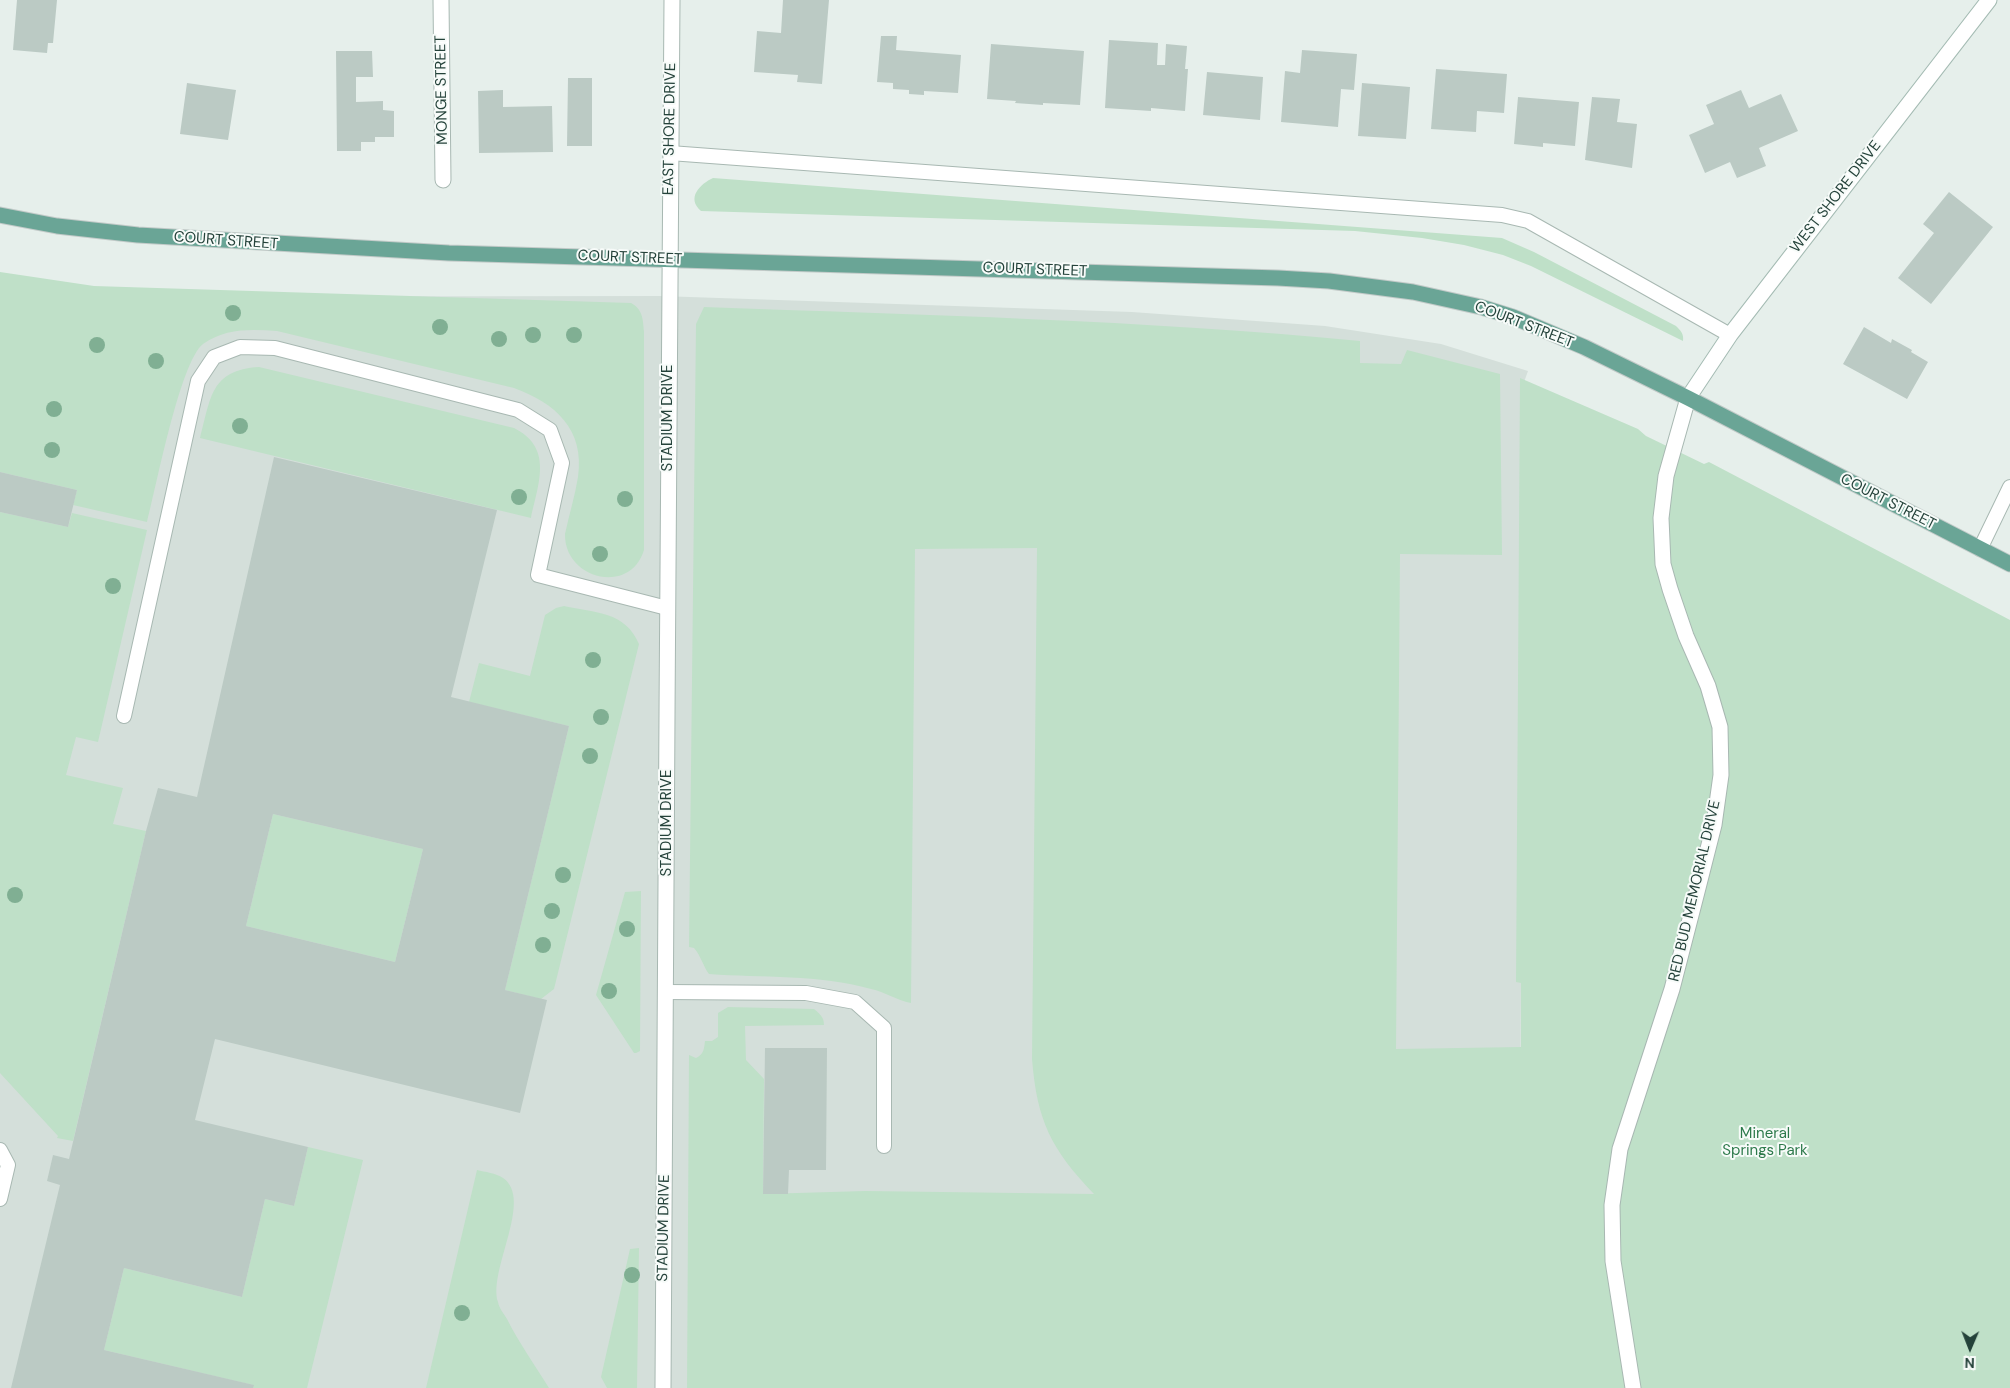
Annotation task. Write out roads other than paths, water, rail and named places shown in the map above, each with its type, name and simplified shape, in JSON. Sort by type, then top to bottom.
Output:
[{"type":"main road","name":"COURT STREET","points":[[0,215],[57,226],[138,235],[450,253],[1278,278],[1413,292],[1481,307],[1513,317],[1584,347],[1688,398],[2010,564]]},
{"type":"street","name":"MONGE STREET","points":[[441,0],[443,180]]},
{"type":"street","name":"EAST SHORE DRIVE","points":[[669,259],[672,0]]},
{"type":"street","name":"WEST SHORE DRIVE","points":[[1688,398],[1730,335],[1989,0]]},
{"type":"street","name":"STADIUM DRIVE","points":[[663,1388],[669,259]]},
{"type":"street","name":"RED BUD MEMORIAL DRIVE","points":[[1633,1388],[1613,1261],[1612,1206],[1620,1149],[1672,989],[1714,825],[1721,775],[1720,727],[1708,686],[1686,636],[1670,589],[1664,564],[1661,518],[1666,476],[1688,398]]},
{"type":"lane","points":[[670,153],[1502,215],[1528,221],[1730,335]]},
{"type":"lane","points":[[124,716],[198,381],[214,357],[240,347],[275,348],[518,410],[550,430],[562,463],[538,576],[668,608]]},
{"type":"lane","points":[[1980,549],[2010,488]]},
{"type":"lane","points":[[666,992],[806,993],[855,1002],[884,1028],[884,1146]]},
{"type":"lane","points":[[0,1150],[8,1165],[0,1199]]},
{"type":"park label","name":"Mineral Springs Park","points":[[1765,1142]]}]
